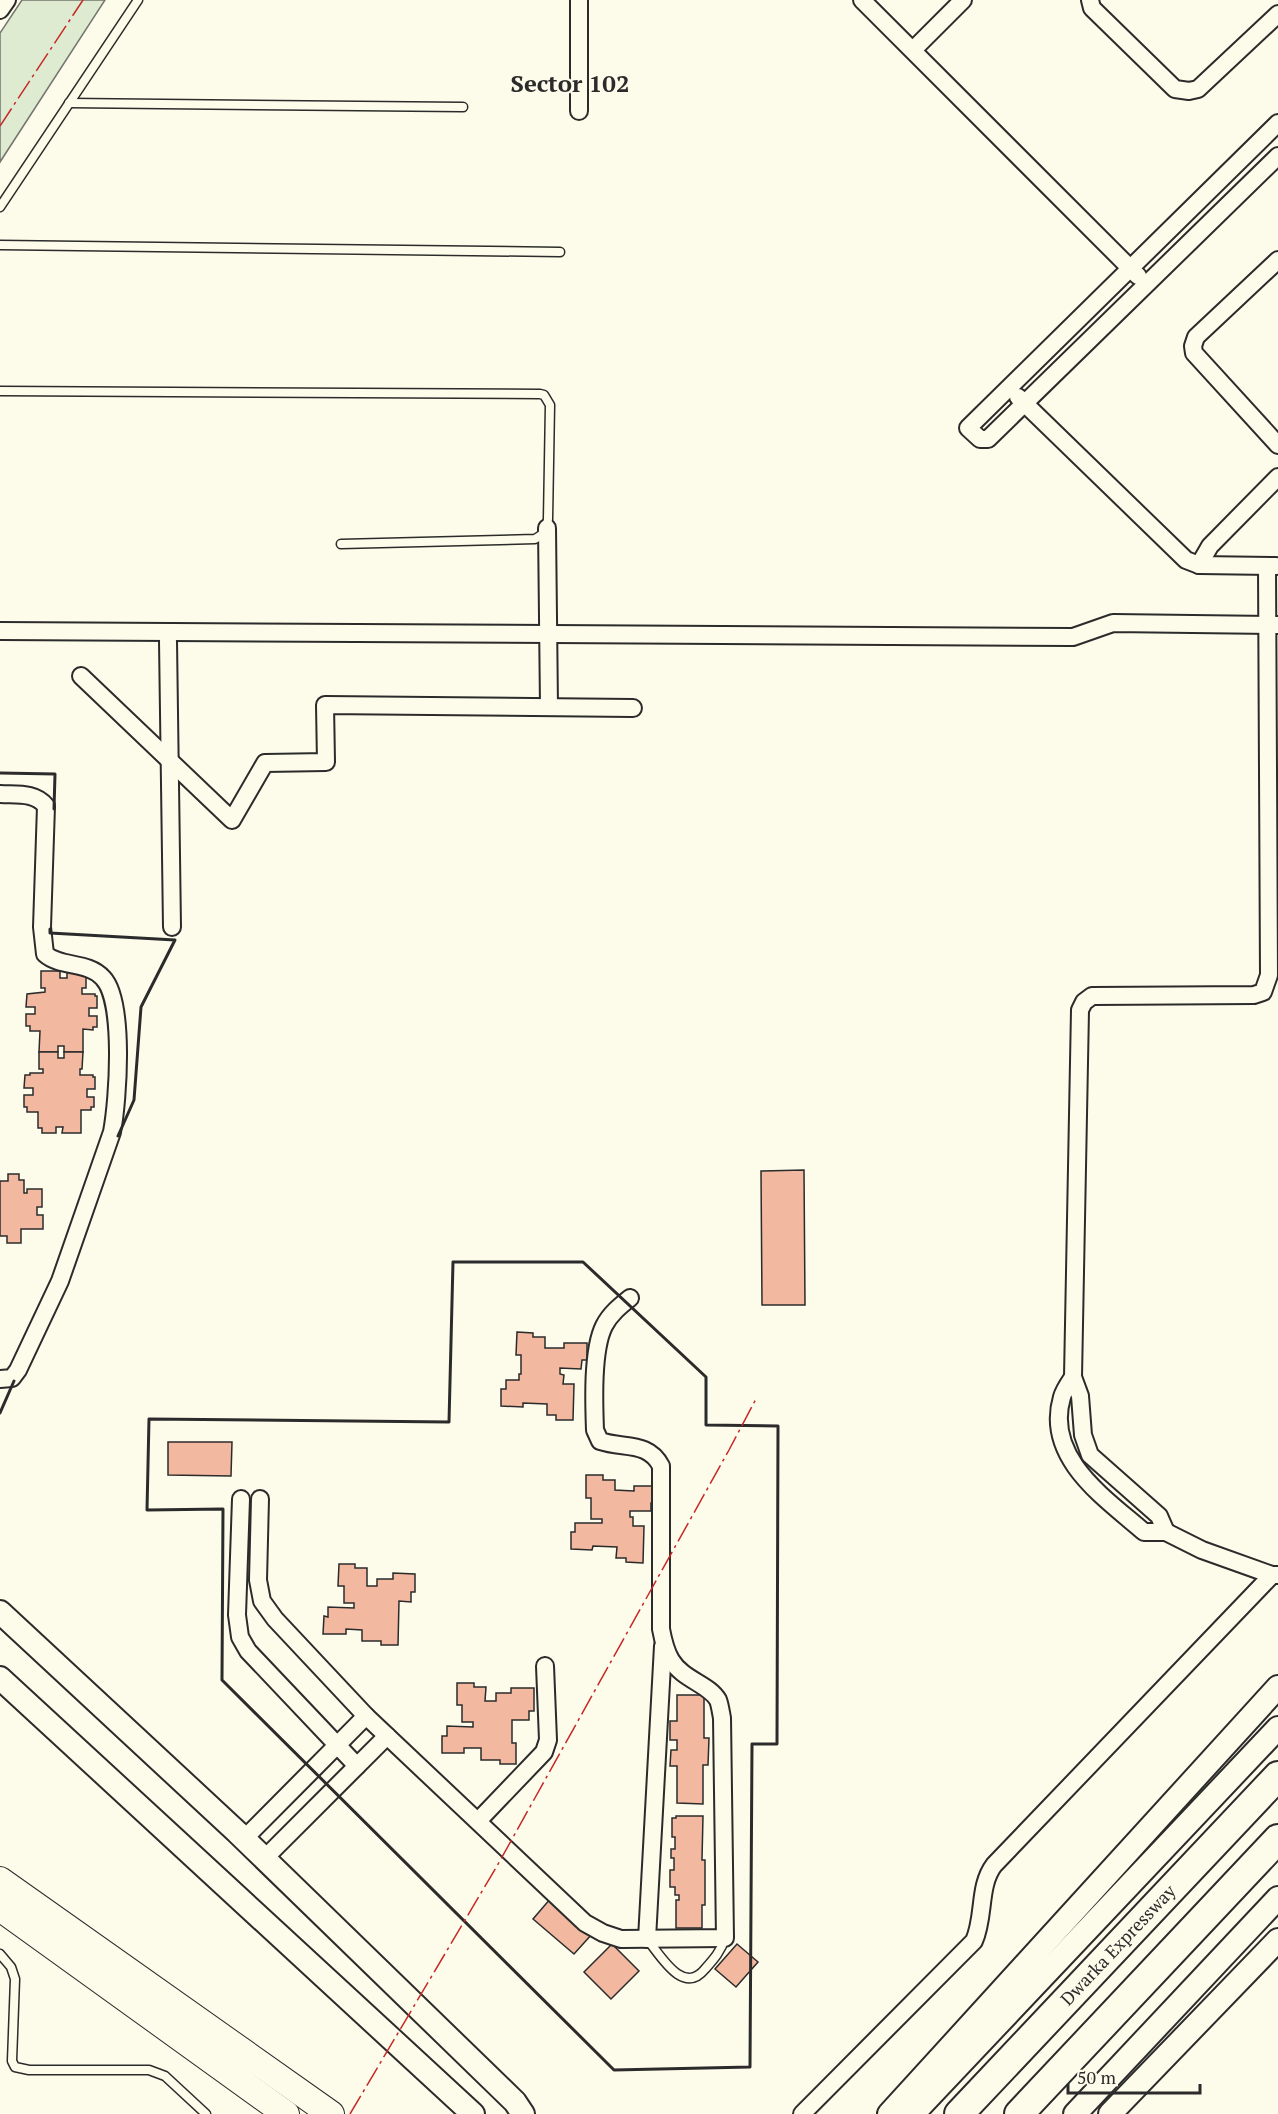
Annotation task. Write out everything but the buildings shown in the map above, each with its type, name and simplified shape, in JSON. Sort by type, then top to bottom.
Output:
[{"type":"highway","name":"Dwarka Expressway","points":[[959,2114],[1278,1776]]},
{"type":"highway","points":[[1019,2114],[1278,1839]]},
{"type":"main road","points":[[0,1880],[331,2114]]},
{"type":"main road","points":[[0,1908],[284,2114]]},
{"type":"street","points":[[0,10],[7,0]]},
{"type":"street","points":[[579,0],[579,111]]},
{"type":"street","points":[[862,0],[1131,268],[1146,286]]},
{"type":"street","points":[[913,50],[963,0]]},
{"type":"street","points":[[1090,0],[1092,8],[1175,89],[1189,91],[1198,89],[1278,14]]},
{"type":"street","points":[[1278,123],[968,428],[980,439],[988,439],[1278,156]]},
{"type":"street","points":[[1278,260],[1196,337],[1193,346],[1194,353],[1278,445]]},
{"type":"street","points":[[1008,388],[1186,560],[1198,565],[1273,566],[1269,975],[1267,984],[1263,992],[1254,995],[1092,996],[1084,1002],[1080,1010],[1073,1377],[1080,1396],[1083,1434],[1090,1455],[1159,1516],[1166,1532]]},
{"type":"street","points":[[1198,565],[1210,546],[1278,477]]},
{"type":"street","points":[[547,528],[549,707]]},
{"type":"street","points":[[0,631],[1073,637],[1113,623],[1273,625]]},
{"type":"street","points":[[168,641],[172,927]]},
{"type":"street","points":[[81,676],[232,820],[265,762],[326,762],[325,705],[633,708]]},
{"type":"street","points":[[0,794],[32,796],[41,800],[46,806],[42,927],[45,954],[52,961],[92,969],[104,978],[117,1016],[116,1111],[112,1132],[60,1281],[18,1370],[12,1378],[0,1379]]},
{"type":"street","points":[[630,1298],[611,1314],[597,1344],[595,1430],[600,1441],[612,1445],[640,1448],[656,1457],[661,1466],[661,1629],[663,1641],[647,1939]]},
{"type":"street","points":[[802,2114],[974,1941],[981,1926],[986,1882],[994,1865],[1275,1575],[1211,1554],[1166,1532],[1144,1532],[1088,1484],[1070,1461],[1061,1437],[1059,1417],[1062,1396],[1073,1377]]},
{"type":"street","points":[[241,1499],[237,1615],[240,1637],[248,1651],[339,1744],[357,1766]]},
{"type":"street","points":[[260,1499],[258,1580],[262,1601],[275,1619],[366,1716],[585,1923],[603,1934],[621,1939],[725,1938],[722,1718],[718,1701],[709,1690],[689,1680],[672,1662],[663,1641]]},
{"type":"street","points":[[0,1612],[265,1858],[515,2102],[523,2114]]},
{"type":"street","points":[[478,1821],[544,1752],[548,1740],[545,1666]]},
{"type":"street","points":[[0,1678],[473,2114]]},
{"type":"street","points":[[889,2114],[1278,1687]]},
{"type":"street","points":[[244,1839],[366,1716]]},
{"type":"street","points":[[913,2114],[1278,1728]]},
{"type":"street","points":[[265,1858],[387,1736]]},
{"type":"street","points":[[1075,2114],[1278,1898]]},
{"type":"street","points":[[1110,2114],[1278,1940]]},
{"type":"lane","points":[[0,207],[138,0]]},
{"type":"lane","points":[[69,103],[463,107]]},
{"type":"lane","points":[[0,245],[560,252]]},
{"type":"lane","points":[[0,391],[544,395],[550,405],[547,528],[542,535],[535,539],[341,544]]},
{"type":"lane","points":[[647,1939],[677,1975],[687,1980],[694,1979],[701,1974],[718,1953],[725,1938]]},
{"type":"lane","points":[[0,1954],[11,1967],[15,1979],[12,2061],[15,2067],[29,2070],[149,2070],[165,2076],[206,2114]]},
{"type":"green space","points":[[22,0],[105,0],[0,162],[0,33]]},
{"type":"wall","points":[[0,773],[55,774],[54,809]]},
{"type":"wall","points":[[50,929],[50,933],[175,940],[141,1007],[134,1100],[118,1136]]},
{"type":"wall","points":[[453,1262],[583,1262],[706,1377],[706,1425],[778,1426],[777,1744],[752,1744],[750,2067],[614,2070],[222,1680],[223,1509],[147,1510],[149,1419],[449,1422],[453,1262]]},
{"type":"wall","points":[[0,1413],[14,1381]]},
{"type":"power","points":[[0,126],[83,0]]},
{"type":"power","points":[[350,2114],[497,1866],[757,1397]]},
{"type":"district","name":"Sector 102","points":[[570,84]]}]
